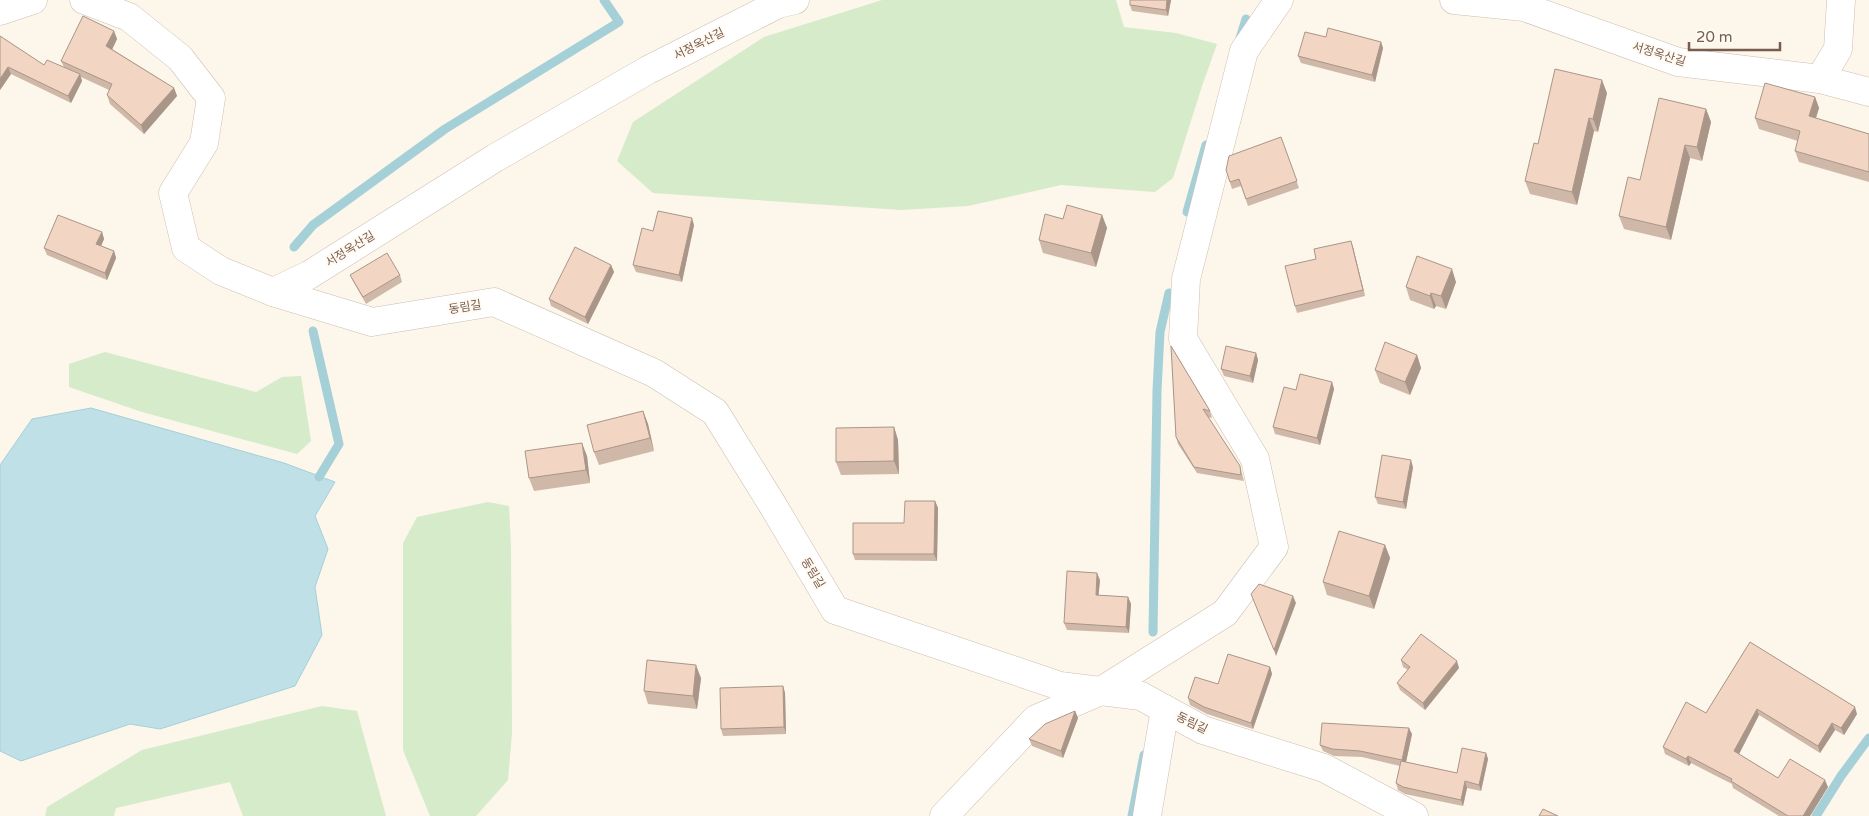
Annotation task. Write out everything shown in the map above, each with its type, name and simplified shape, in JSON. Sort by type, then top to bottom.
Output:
[{"type":"lane","points":[[0,11],[33,0]]},
{"type":"lane","points":[[84,0],[129,17],[180,58],[211,98],[204,143],[172,193],[186,248],[221,271],[273,292]]},
{"type":"lane","name":"서정옥산길","points":[[273,292],[309,275],[495,158],[648,70],[778,4],[795,0]]},
{"type":"lane","points":[[944,816],[1036,720],[1101,691],[1225,613],[1274,547],[1255,459],[1183,339],[1186,279],[1244,51],[1279,0]]},
{"type":"lane","name":"서정옥산길","points":[[1454,0],[1524,7],[1678,62],[1820,79],[1869,92]]},
{"type":"lane","points":[[1820,79],[1838,49],[1841,0]]},
{"type":"lane","name":"동림길","points":[[273,292],[372,322],[494,302],[654,373],[715,412],[835,610],[1060,686],[1141,696],[1204,730],[1324,768],[1414,816]]},
{"type":"lane","points":[[1147,816],[1166,709]]},
{"type":"green space","points":[[882,0],[1116,0],[1124,27],[1176,33],[1217,44],[1173,178],[1155,192],[1061,185],[968,206],[901,210],[653,193],[617,161],[633,122],[764,37]]},
{"type":"green space","points":[[105,352],[256,392],[282,377],[301,376],[311,441],[297,454],[142,412],[69,387],[69,364]]},
{"type":"green space","points":[[488,502],[509,506],[512,733],[508,780],[476,816],[430,816],[403,750],[403,543],[417,517]]},
{"type":"green space","points":[[322,706],[357,711],[386,816],[243,816],[230,782],[116,808],[114,816],[45,816],[47,807],[142,750]]},
{"type":"water","points":[[91,408],[284,463],[335,482],[315,516],[328,549],[315,587],[322,635],[295,686],[160,729],[130,724],[21,761],[0,751],[0,465],[32,419]]},
{"type":"building","points":[[1130,0],[1167,0],[1166,10],[1130,5]]},
{"type":"building","points":[[83,16],[114,31],[106,46],[174,88],[141,125],[107,95],[112,84],[61,61]]},
{"type":"building","points":[[1328,28],[1381,42],[1372,75],[1298,56],[1305,32],[1326,37]]},
{"type":"building","points":[[0,36],[44,65],[47,60],[80,74],[68,96],[8,67],[0,79]]},
{"type":"building","points":[[1555,69],[1602,80],[1593,119],[1589,118],[1572,192],[1525,181],[1534,143],[1538,144]]},
{"type":"building","points":[[1765,83],[1815,97],[1809,116],[1869,134],[1869,172],[1795,151],[1800,131],[1755,118]]},
{"type":"building","points":[[1659,98],[1706,109],[1697,147],[1685,145],[1666,227],[1619,216],[1628,177],[1640,180]]},
{"type":"building","points":[[1281,137],[1297,181],[1246,199],[1239,179],[1230,182],[1226,170],[1229,156]]},
{"type":"building","points":[[1067,205],[1102,215],[1091,253],[1039,240],[1045,214],[1063,219]]},
{"type":"building","points":[[658,211],[692,218],[679,275],[633,265],[642,228],[653,231]]},
{"type":"building","points":[[58,215],[102,232],[96,244],[114,251],[105,273],[44,248]]},
{"type":"building","points":[[1351,241],[1363,290],[1295,306],[1285,266],[1316,259],[1314,249]]},
{"type":"building","points":[[575,247],[611,265],[585,317],[549,299]]},
{"type":"building","points":[[387,253],[400,275],[363,297],[350,275]]},
{"type":"building","points":[[1417,256],[1452,269],[1441,296],[1431,293],[1430,296],[1406,287]]},
{"type":"building","points":[[1385,342],[1417,355],[1405,382],[1375,370]]},
{"type":"building","points":[[1171,346],[1210,411],[1203,409],[1240,466],[1241,475],[1194,467],[1176,437]]},
{"type":"building","points":[[1226,346],[1256,353],[1250,376],[1221,369]]},
{"type":"building","points":[[1300,374],[1332,382],[1317,438],[1273,427],[1284,387],[1296,390]]},
{"type":"building","points":[[643,411],[650,438],[594,452],[587,425]]},
{"type":"building","points":[[894,427],[894,461],[836,462],[836,428]]},
{"type":"building","points":[[582,443],[586,470],[529,478],[525,451]]},
{"type":"building","points":[[1382,455],[1411,460],[1403,502],[1375,497]]},
{"type":"building","points":[[905,501],[935,501],[934,554],[853,554],[853,523],[904,523]]},
{"type":"building","points":[[1339,531],[1385,545],[1369,596],[1323,582]]},
{"type":"building","points":[[1067,571],[1097,573],[1096,595],[1128,597],[1126,627],[1064,623]]},
{"type":"building","points":[[1259,584],[1293,596],[1274,650],[1251,594]]},
{"type":"building","points":[[1421,634],[1457,661],[1423,703],[1397,683],[1410,667],[1401,660]]},
{"type":"building","points":[[1750,642],[1855,707],[1841,728],[1832,723],[1818,746],[1757,709],[1734,751],[1778,778],[1790,759],[1825,780],[1803,816],[1788,816],[1731,781],[1732,779],[1688,756],[1686,759],[1663,747],[1686,702],[1706,713]]},
{"type":"building","points":[[1228,654],[1270,667],[1251,723],[1204,707],[1188,698],[1195,677],[1218,684]]},
{"type":"building","points":[[647,660],[696,665],[693,696],[644,691]]},
{"type":"building","points":[[783,686],[784,727],[721,729],[720,688]]},
{"type":"building","points":[[1075,711],[1061,751],[1029,739],[1045,724]]},
{"type":"building","points":[[1322,723],[1409,728],[1402,760],[1360,751],[1332,749],[1320,745]]},
{"type":"building","points":[[1462,748],[1486,753],[1479,785],[1465,781],[1461,800],[1403,787],[1396,783],[1401,761],[1457,773]]},
{"type":"building","points":[[1543,809],[1558,816],[1539,816]]},
{"type":"waterway","points":[[294,247],[313,225],[445,129],[619,22],[604,0]]},
{"type":"waterway","points":[[1240,38],[1246,19]]},
{"type":"waterway","points":[[1187,212],[1206,145]]},
{"type":"waterway","points":[[1153,632],[1157,391],[1160,332],[1169,293]]},
{"type":"waterway","points":[[313,331],[339,444],[319,477]]},
{"type":"waterway","points":[[1816,816],[1841,776],[1869,738]]},
{"type":"waterway","points":[[1132,816],[1144,755]]}]
